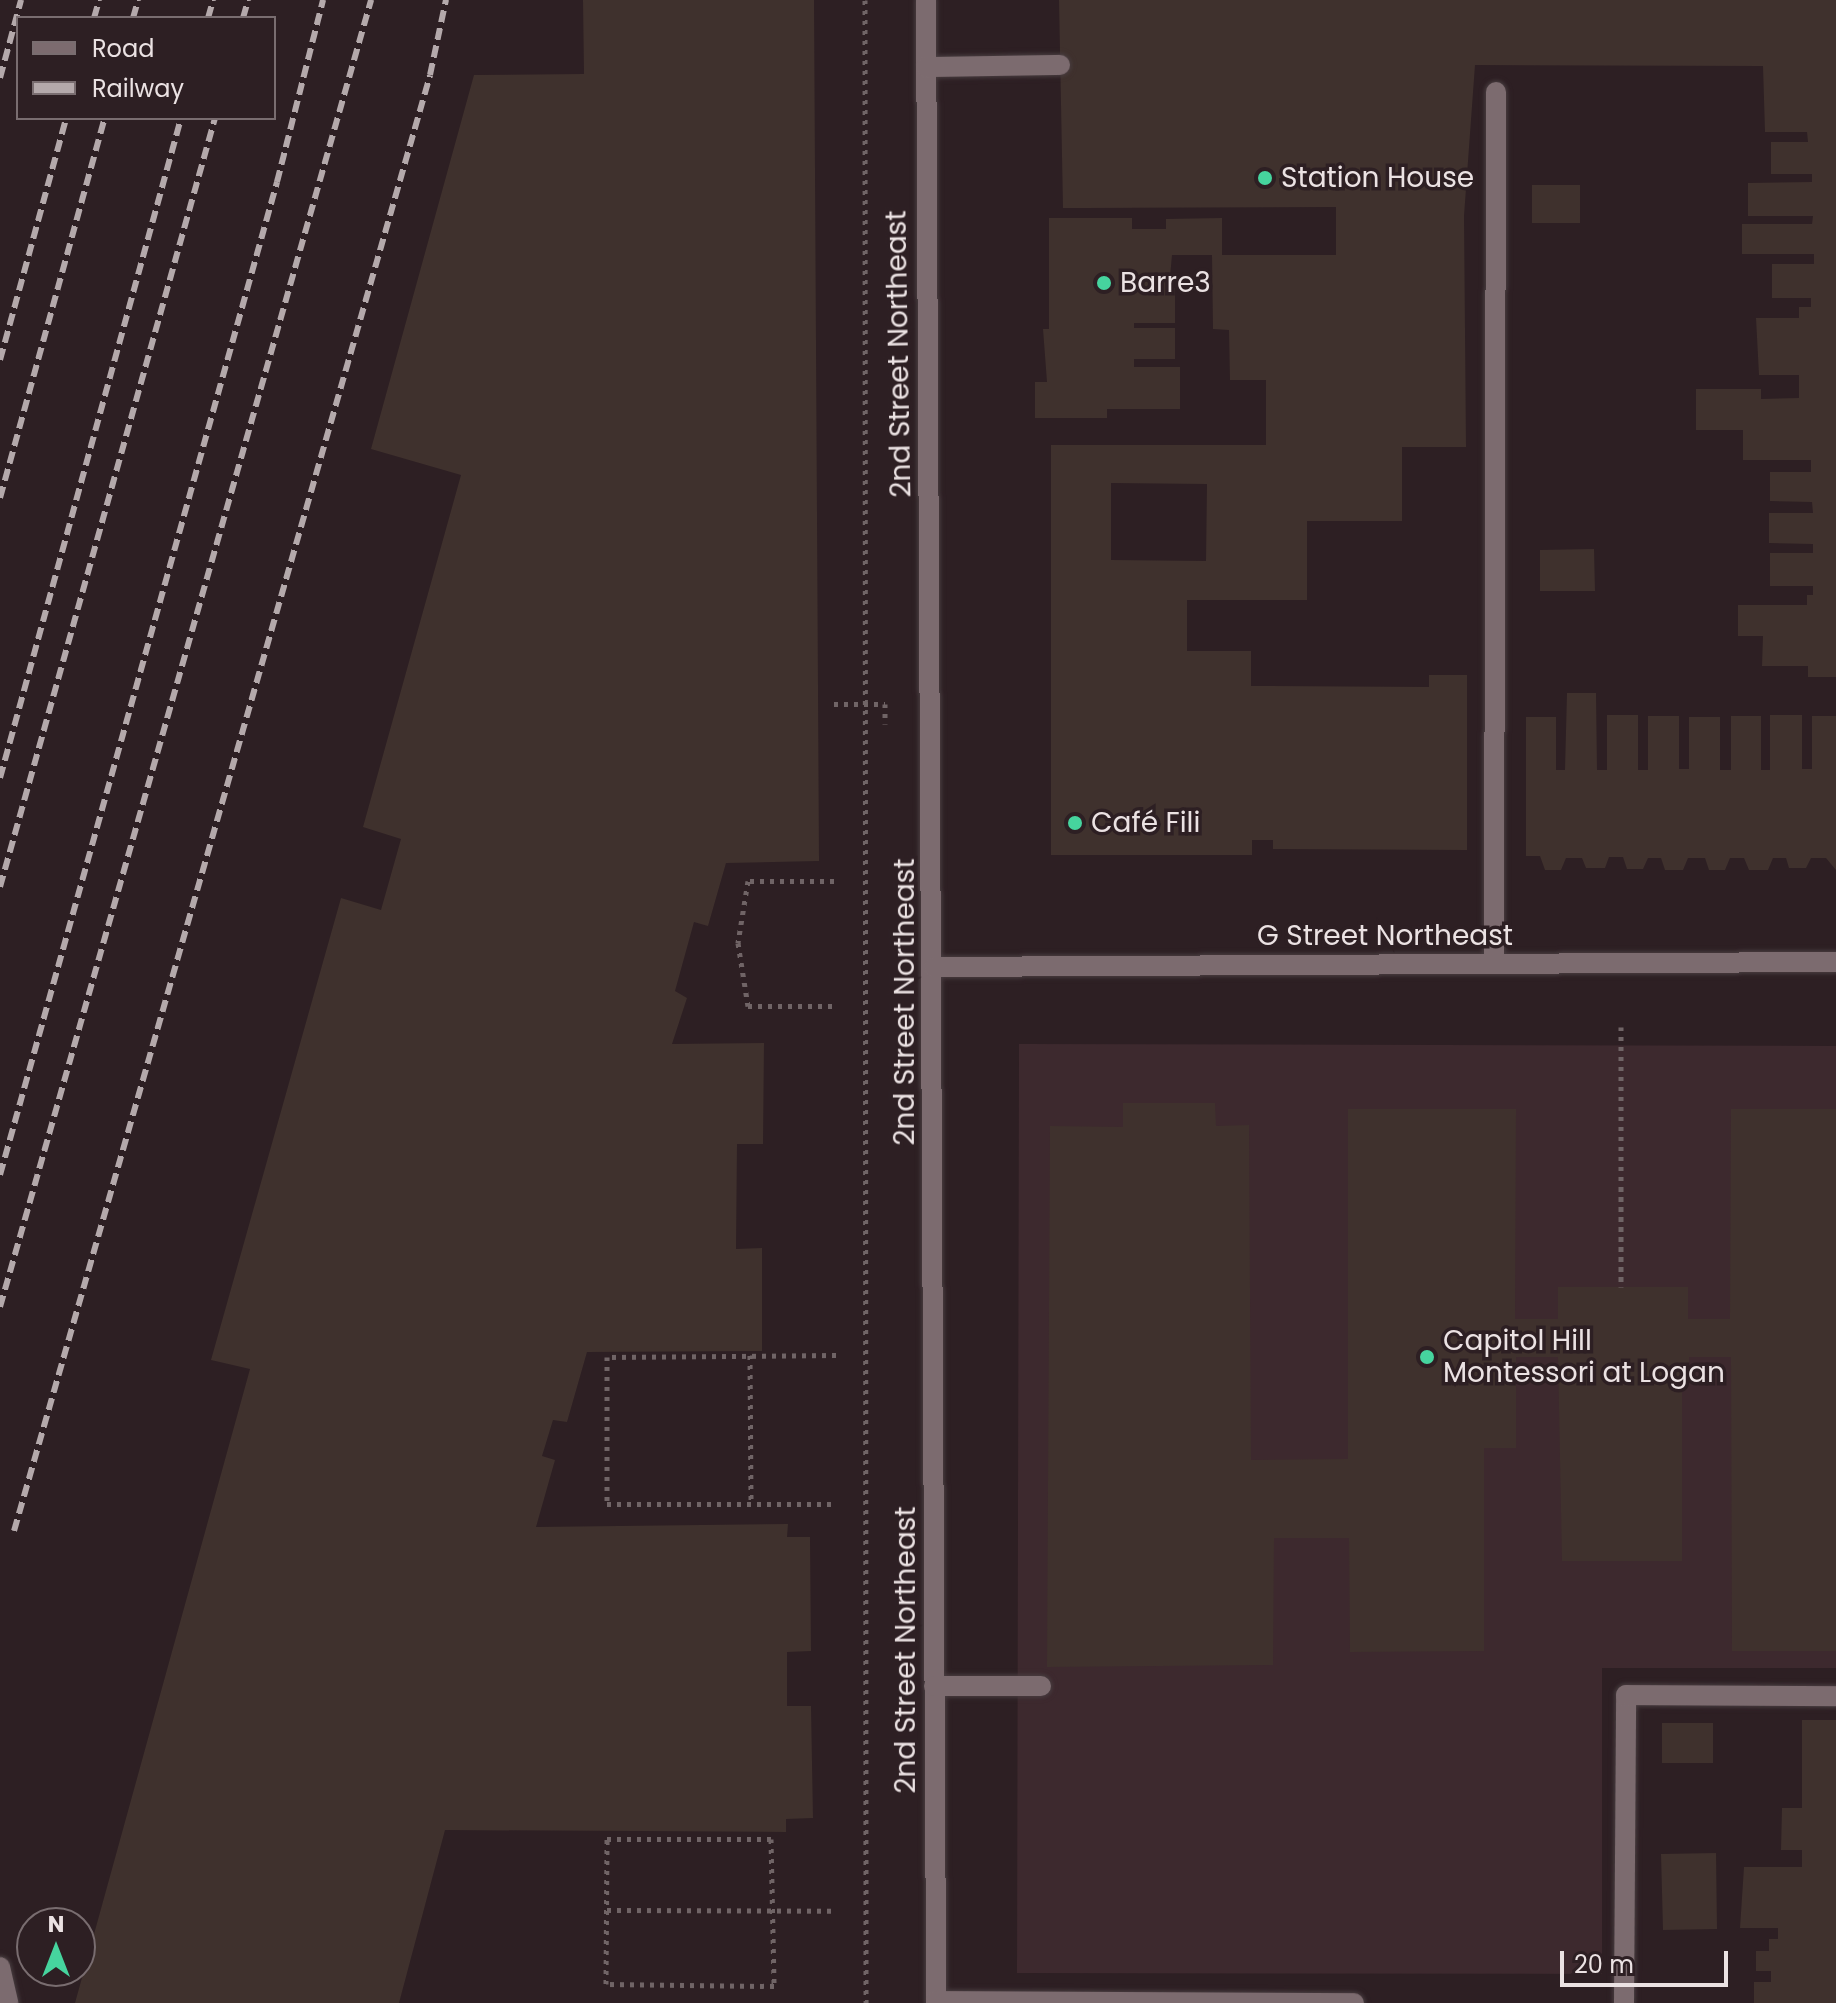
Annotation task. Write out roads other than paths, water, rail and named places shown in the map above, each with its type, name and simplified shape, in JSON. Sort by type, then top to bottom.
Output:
[{"type":"street","name":"2nd Street Northeast","points":[[926,0],[934,967],[936,2002]]},
{"type":"street","points":[[926,67],[1060,65]]},
{"type":"street","points":[[1494,963],[1496,92]]},
{"type":"street","name":"G Street Northeast","points":[[934,967],[1836,962]]},
{"type":"street","points":[[934,1686],[1041,1686]]},
{"type":"street","points":[[1624,2003],[1626,1695],[1836,1696]]},
{"type":"street","points":[[0,1967],[8,2003]]},
{"type":"street","points":[[936,2002],[1354,2003]]},
{"type":"railway","points":[[17,16],[21,0]]},
{"type":"railway","points":[[95,16],[99,0]]},
{"type":"railway","points":[[134,16],[138,0]]},
{"type":"railway","points":[[209,16],[213,0]]},
{"type":"railway","points":[[244,16],[248,0]]},
{"type":"railway","points":[[0,1175],[277,182],[323,0]]},
{"type":"railway","points":[[0,1307],[371,0]]},
{"type":"railway","points":[[14,1531],[430,75],[446,0]]},
{"type":"railway","points":[[0,78],[16,19]]},
{"type":"railway","points":[[0,360],[65,120]]},
{"type":"railway","points":[[0,498],[104,120]]},
{"type":"railway","points":[[0,778],[180,120]]},
{"type":"railway","points":[[0,887],[214,120]]},
{"type":"place","name":"Station House","points":[[1265,178]]},
{"type":"place","name":"Barre3","points":[[1104,283]]},
{"type":"place","name":"Café Fili","points":[[1075,823]]},
{"type":"place","name":"Capitol Hill Montessori at Logan","points":[[1427,1357]]}]
